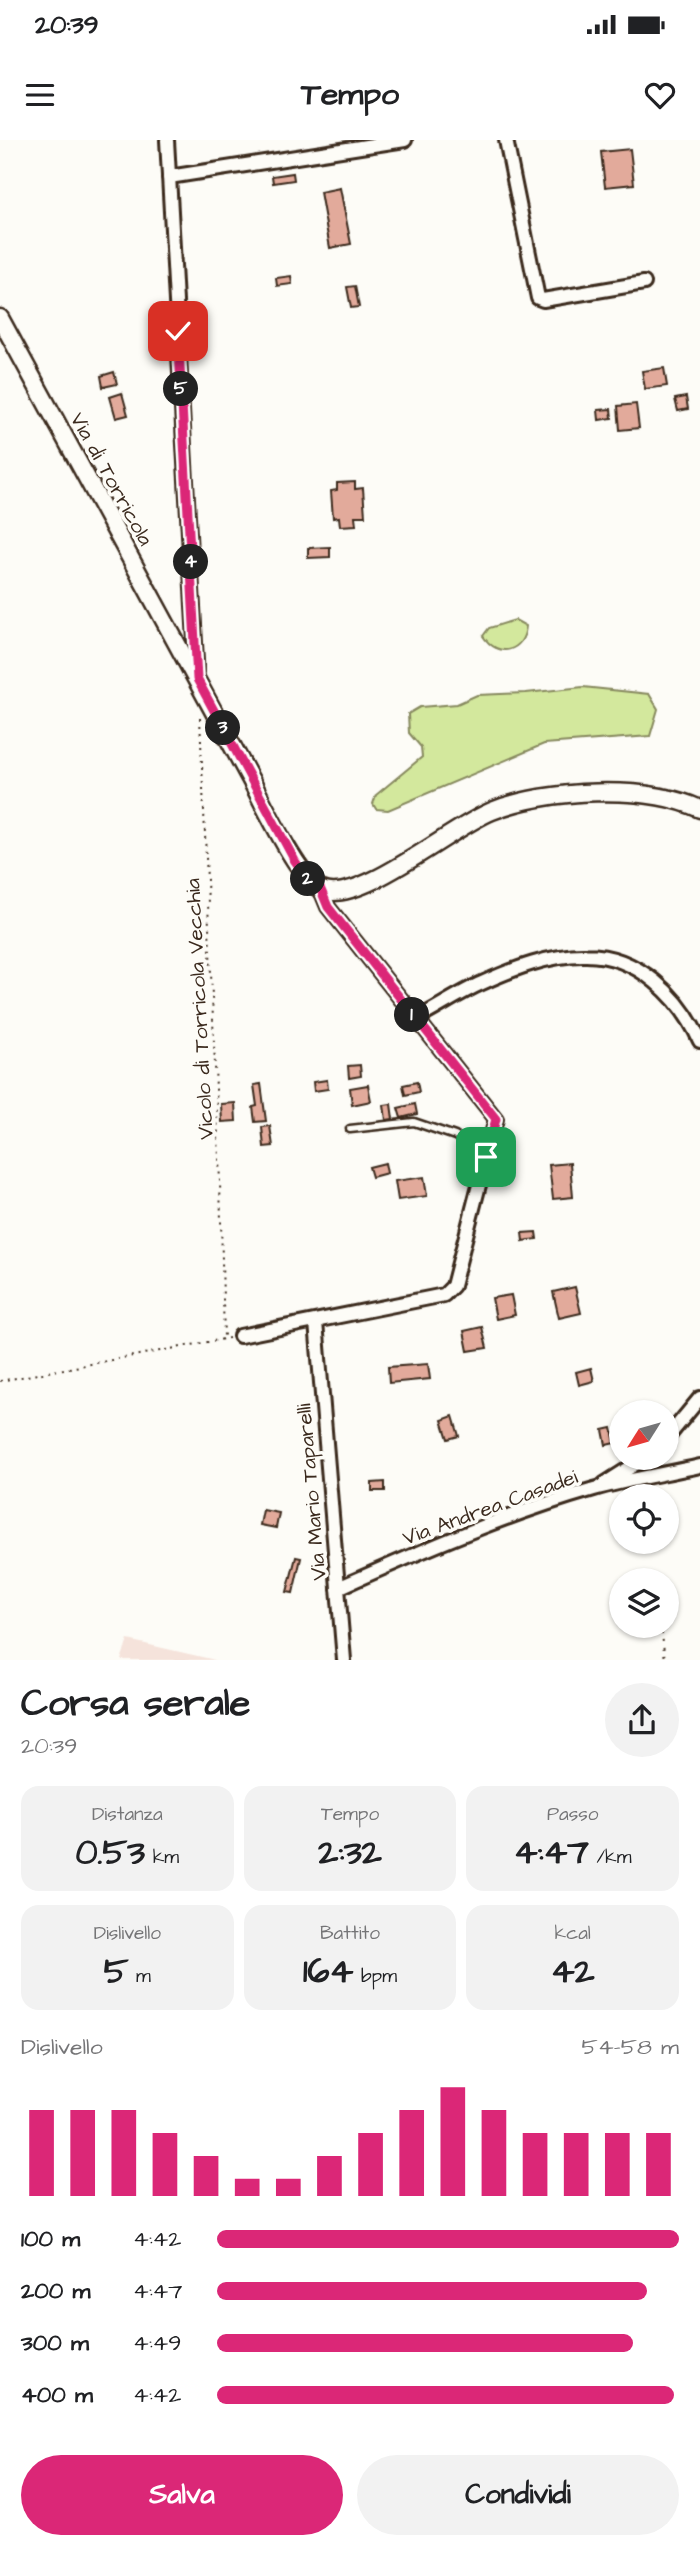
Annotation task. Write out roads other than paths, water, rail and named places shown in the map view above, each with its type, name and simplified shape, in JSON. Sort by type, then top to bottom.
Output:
[{"type":"street","points":[[167,140],[197,679]]},
{"type":"street","points":[[169,177],[405,140]]},
{"type":"street","points":[[506,140],[538,298],[543,300],[644,283]]},
{"type":"street","name":"Via di Torricola","points":[[0,318],[295,861],[307,878],[321,890]]},
{"type":"street","points":[[240,1336],[444,1295],[453,1286],[496,1119],[328,907],[321,890],[339,892],[368,884],[440,838],[491,811],[552,797],[621,793],[659,795],[700,809]]},
{"type":"street","points":[[416,1019],[480,983],[517,969],[586,955],[616,960],[647,974],[681,1008],[700,1041]]},
{"type":"street","name":"Via Mario Taparelli","points":[[316,1322],[344,1660]]},
{"type":"street","points":[[679,1423],[700,1398]]},
{"type":"street","name":"Via Andrea Casadei","points":[[338,1588],[473,1531],[596,1488],[700,1466]]},
{"type":"street","points":[[596,1488],[625,1470]]},
{"type":"lane","points":[[350,1129],[414,1122],[455,1136],[486,1157]]}]
